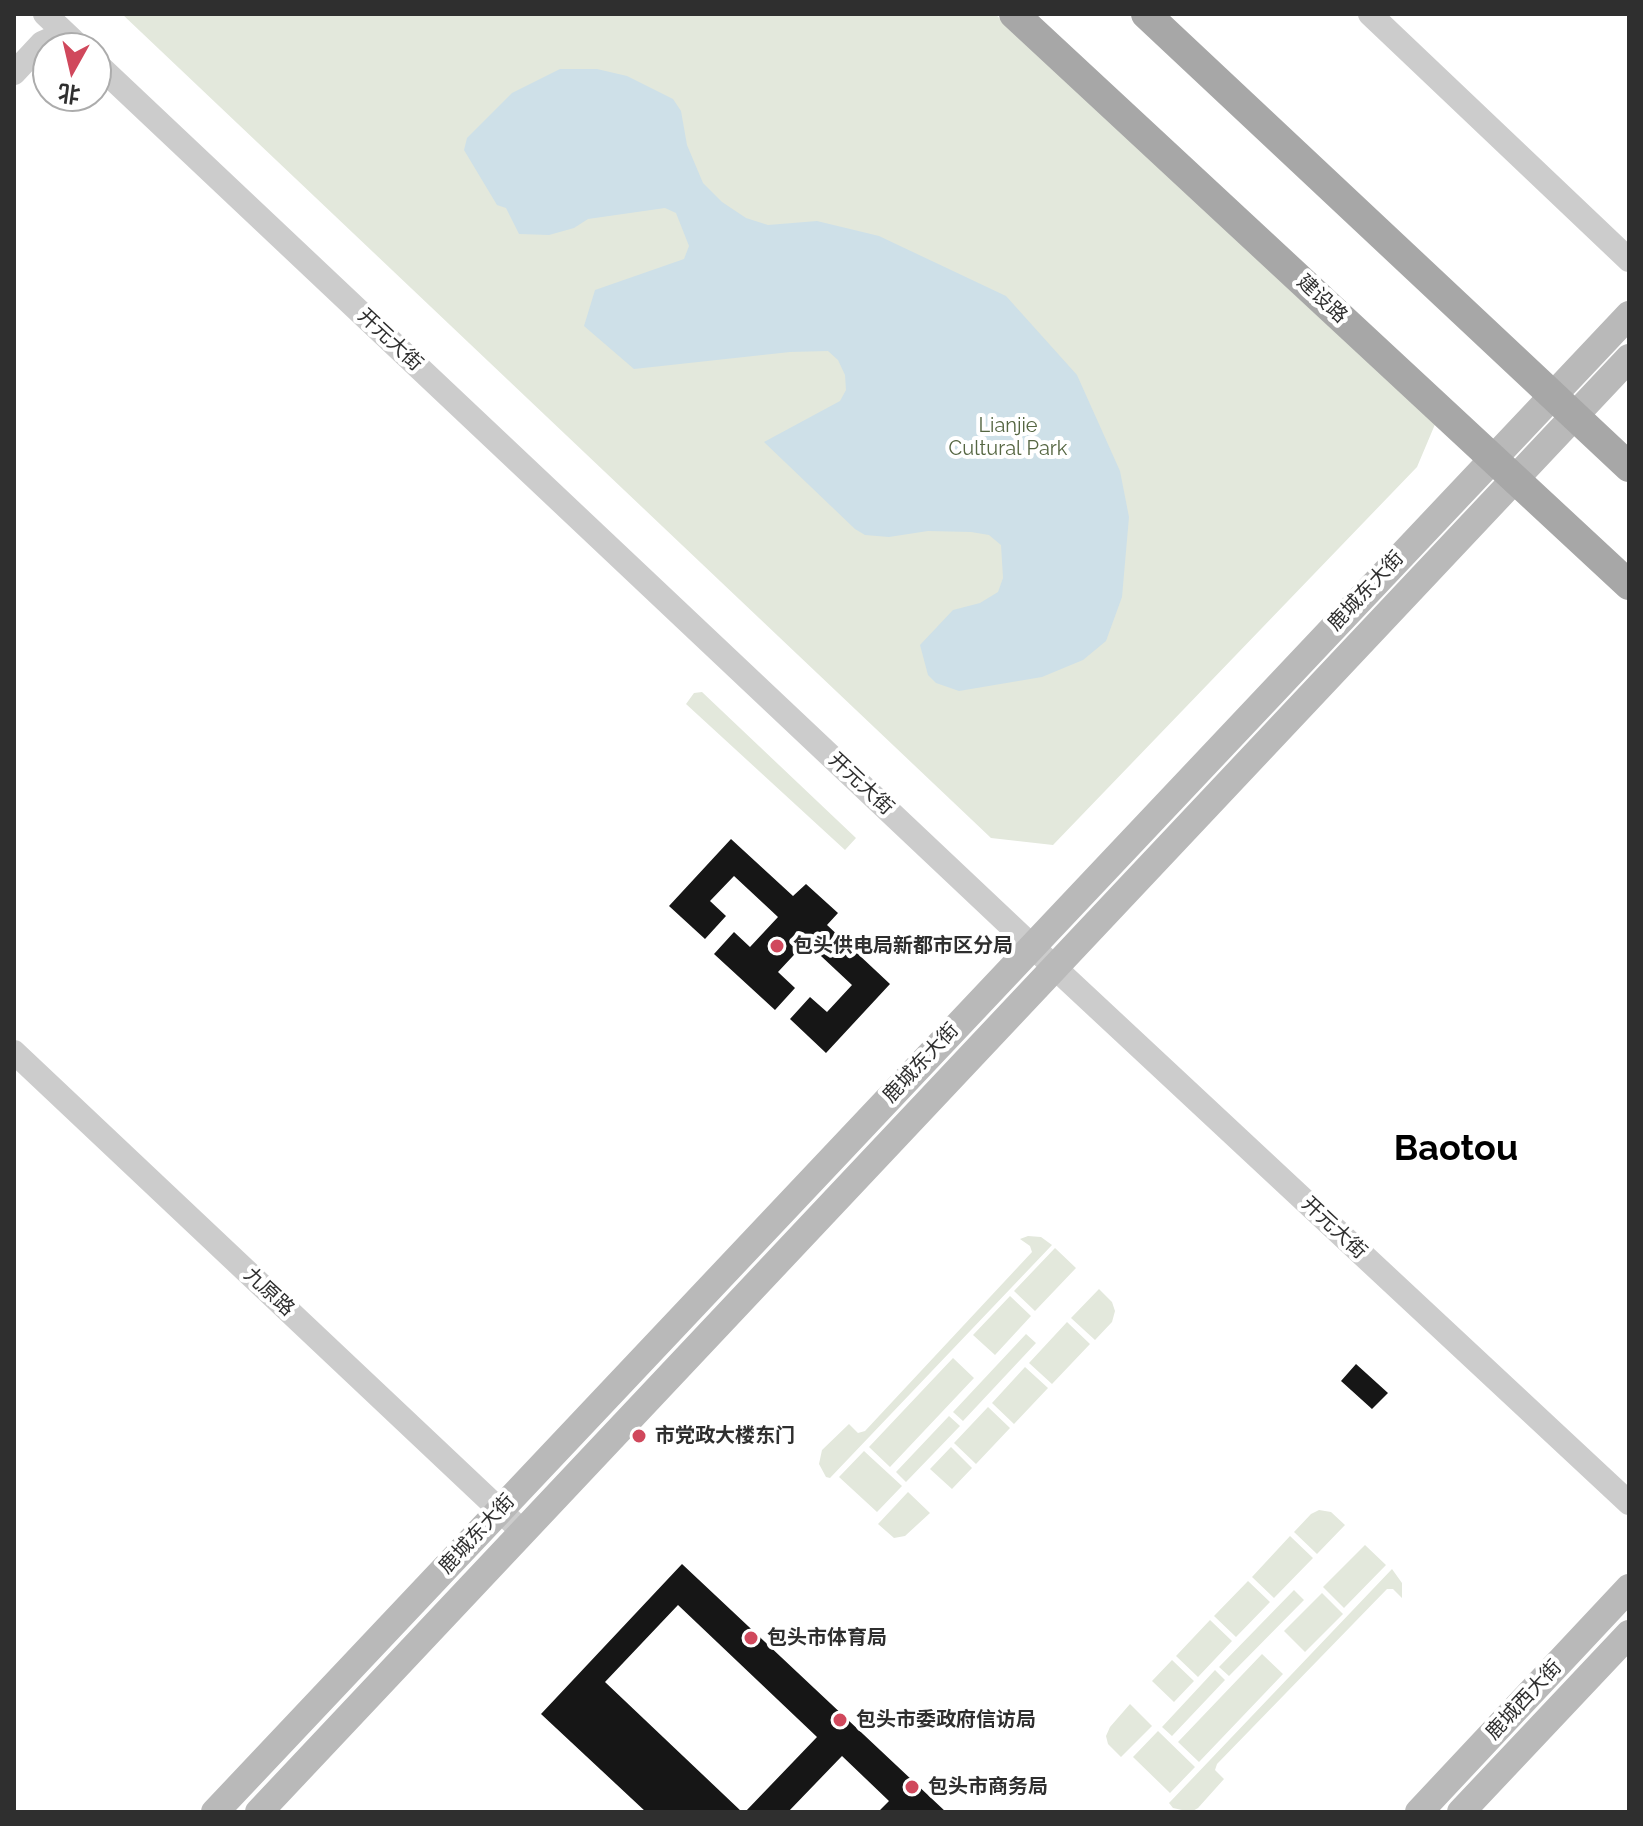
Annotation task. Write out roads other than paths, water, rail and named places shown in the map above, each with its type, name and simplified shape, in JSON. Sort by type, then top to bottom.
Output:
[{"type":"main road","name":"建设路","points":[[1014,14],[1629,585]]},
{"type":"main road","points":[[1146,14],[1629,467]]},
{"type":"main road","name":"鹿城东大街","points":[[215,1812],[1629,315]]},
{"type":"main road","name":"鹿城东大街","points":[[259,1812],[1629,358]]},
{"type":"main road","name":"鹿城西大街","points":[[1419,1812],[1629,1588]]},
{"type":"main road","name":"鹿城西大街","points":[[1461,1812],[1629,1634]]},
{"type":"street","points":[[45,14],[64,32]]},
{"type":"street","points":[[1370,14],[1629,260]]},
{"type":"street","points":[[14,73],[32,54]]},
{"type":"street","name":"开元大街","points":[[112,78],[1629,1503]]},
{"type":"street","name":"九原路","points":[[14,1052],[523,1532]]},
{"type":"place","name":"包头供电局新都市区分局","points":[[777,946]]},
{"type":"place","name":"市党政大楼东门","points":[[639,1436]]},
{"type":"place","name":"包头市体育局","points":[[751,1638]]},
{"type":"place","name":"包头市委政府信访局","points":[[840,1720]]},
{"type":"place","name":"包头市商务局","points":[[912,1787]]},
{"type":"district","name":"Baotou","points":[[1456,1149]]},
{"type":"park label","name":"Lianjie Cultural Park","points":[[1008,438]]}]
